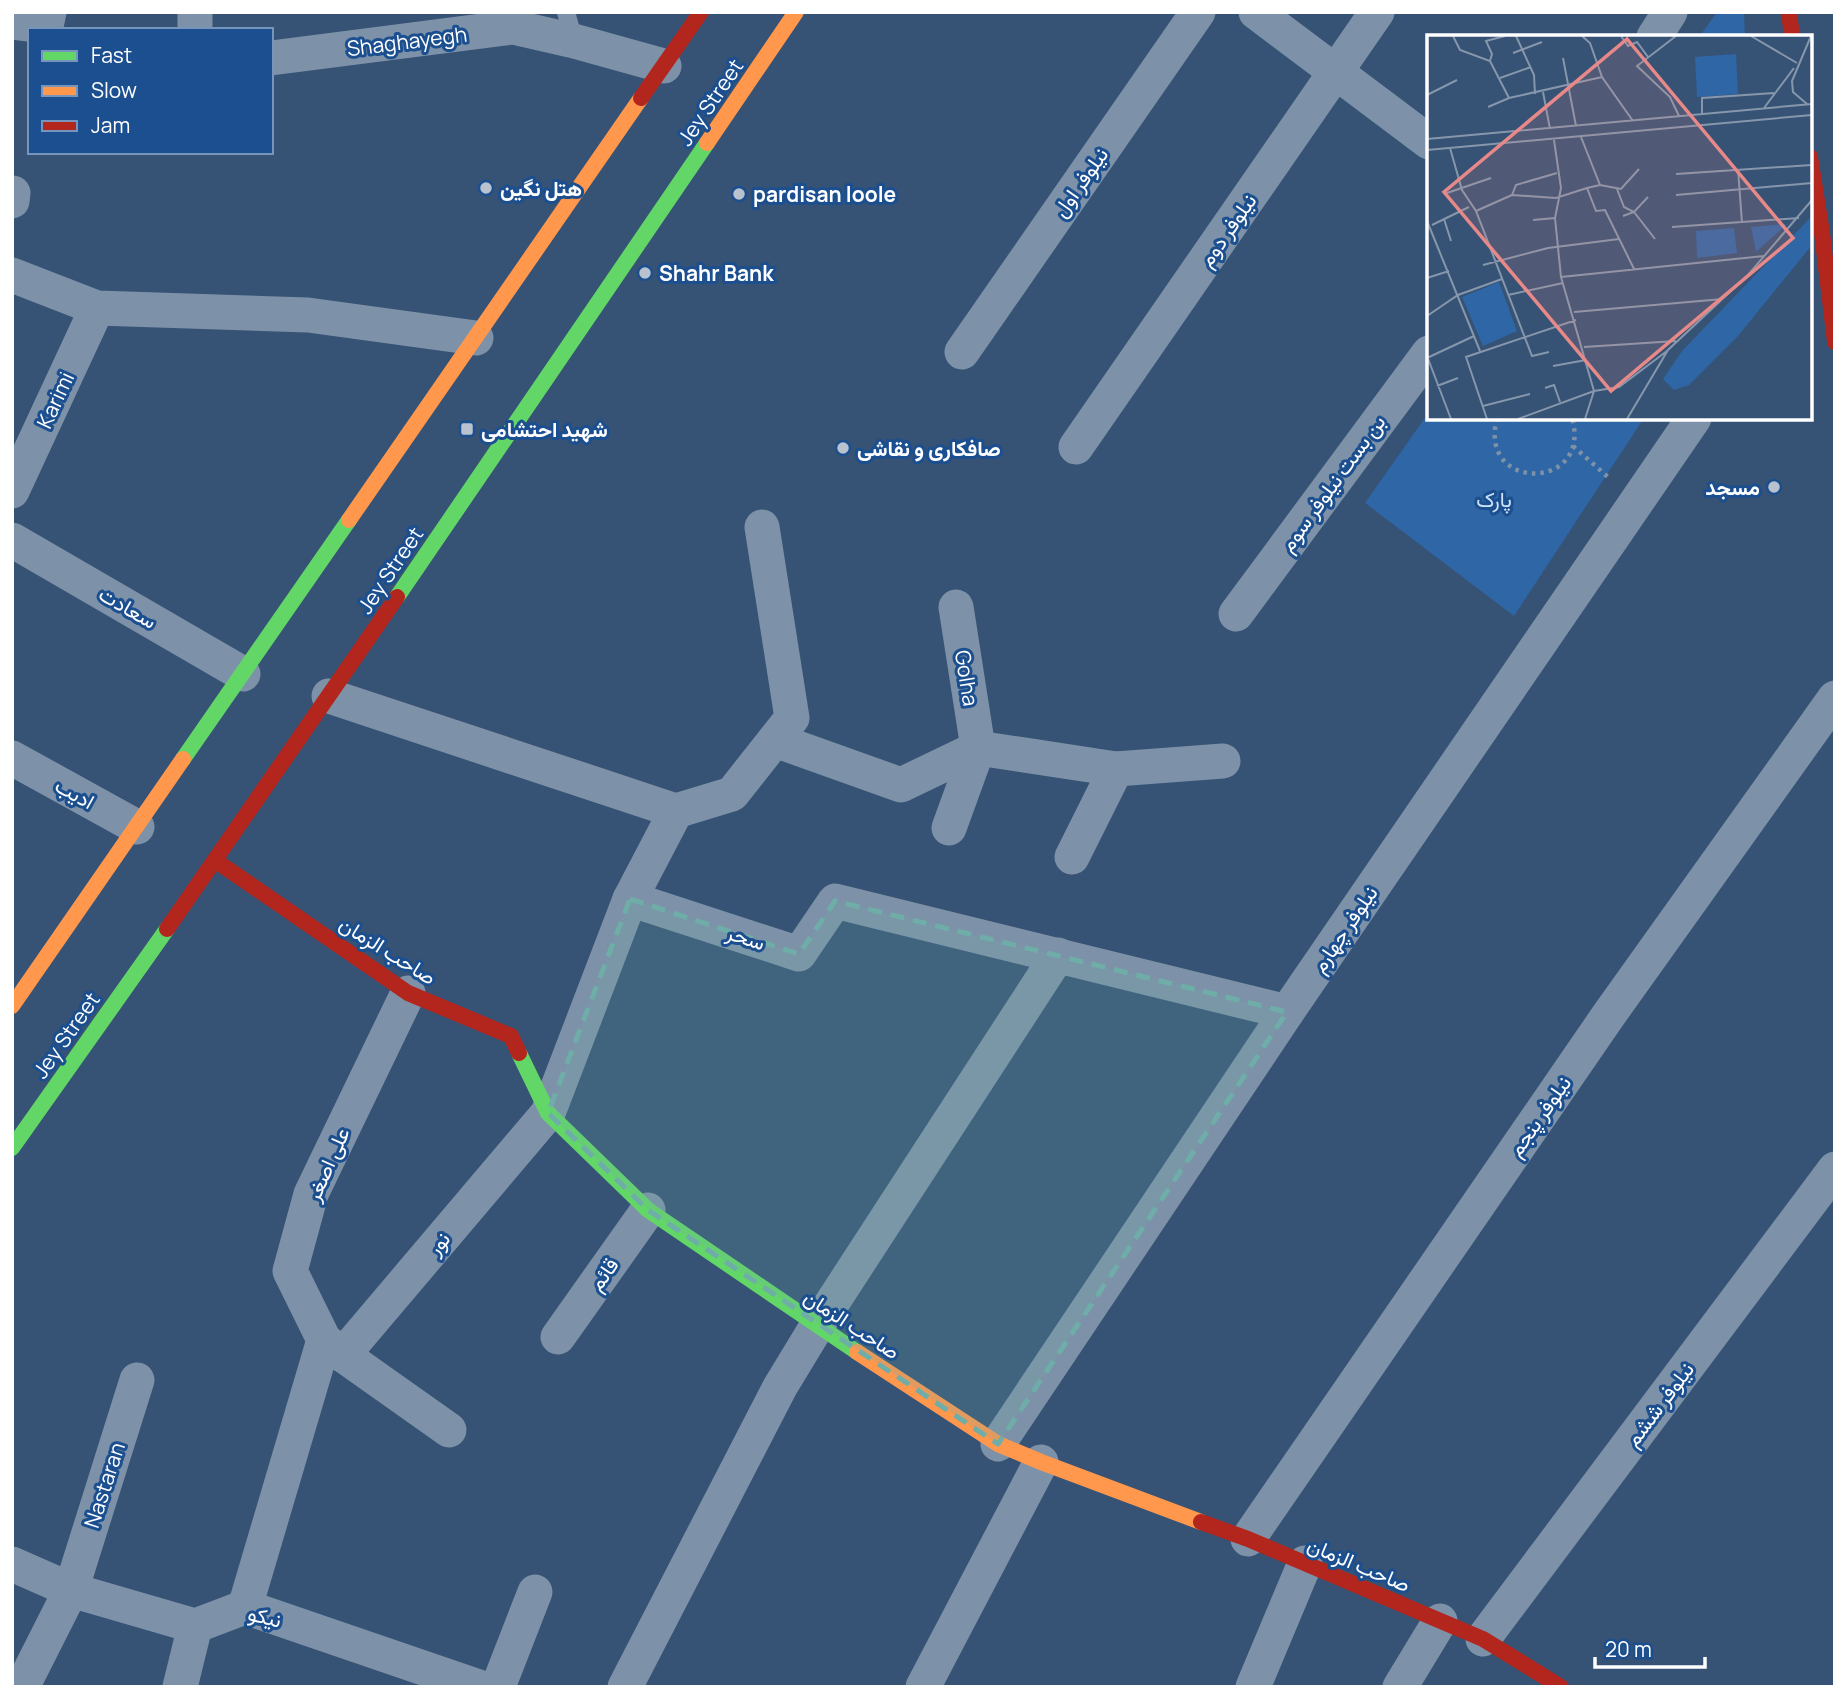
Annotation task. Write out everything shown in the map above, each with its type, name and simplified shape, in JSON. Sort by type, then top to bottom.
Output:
[{"type":"main road","points":[[12,1006],[701,12]]},
{"type":"main road","name":"Jey Street","points":[[12,1147],[216,861],[796,12]]},
{"type":"main road","points":[[1788,12],[1792,35]]},
{"type":"main road","points":[[1812,185],[1816,241],[1835,342]]},
{"type":"main road","name":"صاحب الزمان","points":[[216,861],[408,993],[511,1036],[548,1113],[648,1210],[817,1326],[998,1444],[1248,1539],[1483,1639],[1561,1687]]},
{"type":"street","points":[[12,22],[46,26],[49,12]]},
{"type":"street","name":"نیلوفر اول","points":[[962,352],[1198,12]]},
{"type":"street","points":[[1256,12],[1427,141]]},
{"type":"street","name":"نیلوفر دوم","points":[[1076,447],[1377,12]]},
{"type":"street","points":[[1655,35],[1670,12]]},
{"type":"street","name":"Shaghayegh","points":[[273,58],[513,27],[570,27],[664,66]]},
{"type":"street","points":[[12,201],[13,193]]},
{"type":"street","points":[[12,275],[97,308],[308,315],[476,338]]},
{"type":"street","name":"Karimi","points":[[12,491],[97,308]]},
{"type":"street","name":"بن بست نیلوفر سوم","points":[[1236,614],[1427,356]]},
{"type":"street","name":"نیلوفر چهارم","points":[[998,1444],[1287,1012],[1693,420]]},
{"type":"street","points":[[329,696],[676,811],[732,794],[792,719],[762,527]]},
{"type":"street","name":"سعادت","points":[[12,540],[243,674]]},
{"type":"street","name":"Golha","points":[[956,607],[978,748]]},
{"type":"street","name":"نیلوفر پنجم","points":[[1248,1539],[1608,1016],[1835,698]]},
{"type":"street","points":[[775,740],[901,785],[978,748],[1116,769],[1223,761]]},
{"type":"street","points":[[949,828],[978,748]]},
{"type":"street","name":"ادیب","points":[[12,758],[137,827]]},
{"type":"street","points":[[1072,857],[1116,769]]},
{"type":"street","points":[[631,899],[676,811]]},
{"type":"street","name":"سحر","points":[[631,899],[799,954],[835,901],[1287,1012]]},
{"type":"street","name":"نور","points":[[333,1348],[548,1113],[631,899]]},
{"type":"street","points":[[625,1687],[780,1387],[1058,956]]},
{"type":"street","name":"علی اصغر","points":[[333,1348],[290,1271],[311,1194],[408,993]]},
{"type":"street","name":"نیلوفر ششم","points":[[1483,1639],[1835,1169]]},
{"type":"street","name":"قائم","points":[[558,1337],[648,1210]]},
{"type":"street","points":[[245,1607],[333,1348],[449,1430]]},
{"type":"street","name":"Nastaran","points":[[22,1687],[71,1590],[137,1380]]},
{"type":"street","points":[[923,1687],[1041,1462]]},
{"type":"street","points":[[1253,1687],[1305,1563]]},
{"type":"street","points":[[12,1564],[71,1590],[195,1626],[180,1687]]},
{"type":"street","points":[[498,1687],[534,1592]]},
{"type":"street","name":"نیکو","points":[[195,1626],[245,1607],[439,1680],[479,1687]]},
{"type":"street","points":[[1400,1687],[1440,1621]]},
{"type":"path","points":[[1496,420],[1495,443],[1500,455],[1508,466],[1533,475],[1558,468],[1567,458],[1575,433],[1572,420]]},
{"type":"path","points":[[1573,446],[1636,503]]},
{"type":"highlighted area","points":[[630,899],[799,954],[835,901],[1287,1012],[998,1444],[648,1210],[548,1113]]},
{"type":"green space","points":[[1717,12],[1744,12],[1745,35],[1700,35]]},
{"type":"green space","name":"پارک","points":[[1427,415],[1427,420],[1643,420],[1514,616],[1365,503]]},
{"type":"traffic: fast","points":[[397,597],[707,143]]},
{"type":"traffic: fast","points":[[183,759],[349,520]]},
{"type":"traffic: fast","points":[[12,1148],[167,929]]},
{"type":"traffic: fast","points":[[519,1053],[548,1113],[648,1210],[857,1352]]},
{"type":"traffic: slow","points":[[707,143],[796,12]]},
{"type":"traffic: slow","points":[[349,520],[641,98]]},
{"type":"traffic: slow","points":[[12,1006],[183,759]]},
{"type":"traffic: slow","points":[[857,1352],[998,1444],[1201,1522]]},
{"type":"traffic: jam","points":[[641,98],[701,12]]},
{"type":"traffic: jam","points":[[1789,12],[1792,35]]},
{"type":"traffic: jam","points":[[1812,170],[1835,342]]},
{"type":"traffic: jam","points":[[167,929],[397,597]]},
{"type":"traffic: jam","points":[[216,861],[408,993],[511,1036],[519,1053]]},
{"type":"traffic: jam","points":[[1201,1522],[1248,1539],[1483,1639],[1561,1687]]},
{"type":"place","name":"هتل نگین","points":[[486,188]]},
{"type":"place","name":"pardisan loole","points":[[739,194]]},
{"type":"place","name":"Shahr Bank","points":[[645,273]]},
{"type":"place","name":"شهید احتشامی","points":[[467,429]]},
{"type":"place","name":"صافکاری و نقاشی","points":[[843,448]]},
{"type":"place","name":"مسجد","points":[[1774,487]]}]
